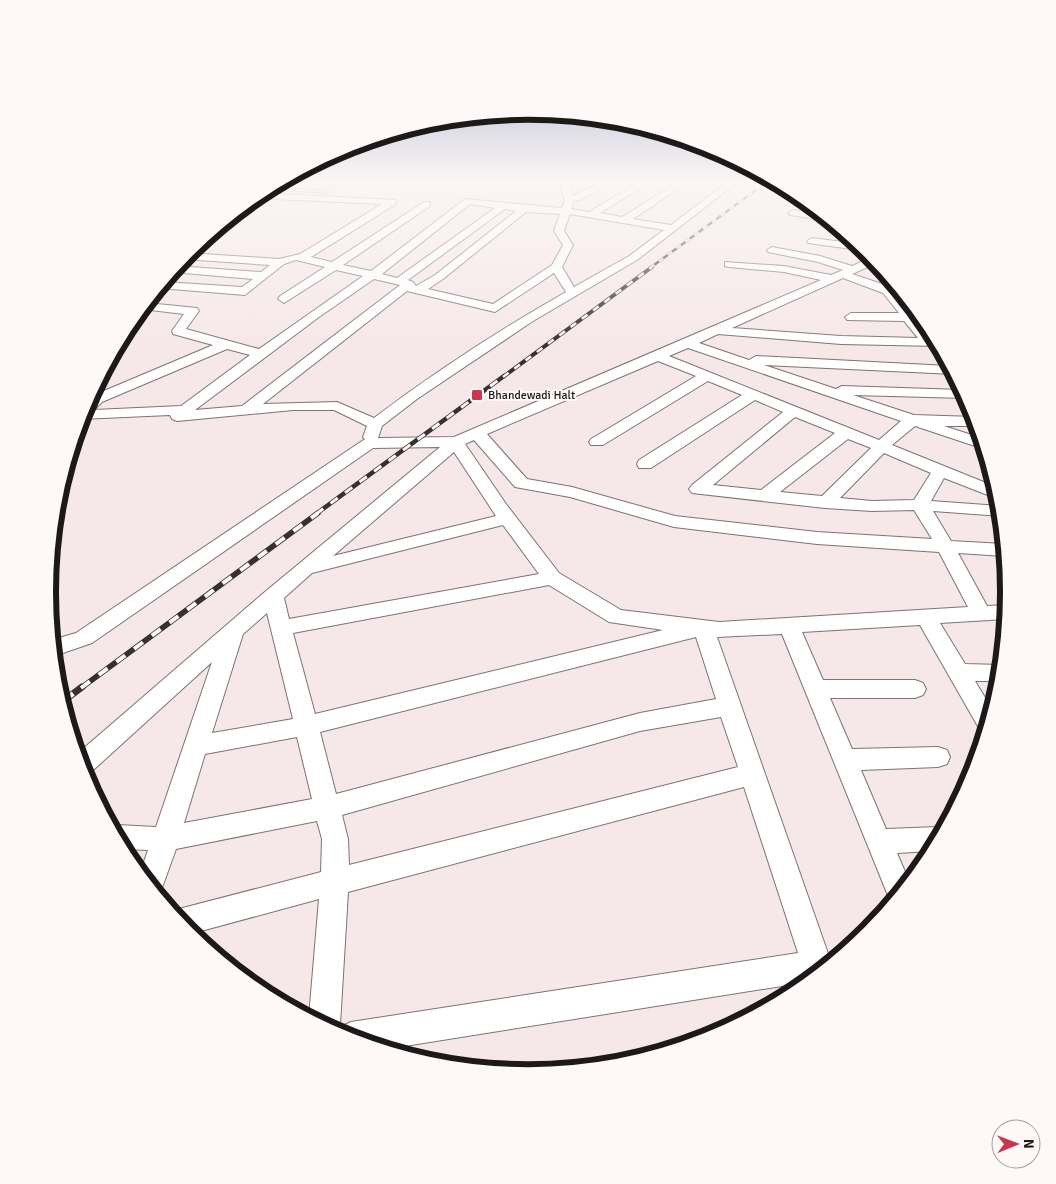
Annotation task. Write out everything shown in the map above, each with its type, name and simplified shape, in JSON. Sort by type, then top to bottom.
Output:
[{"type":"street","points":[[302,258],[337,236]]},
{"type":"street","points":[[284,299],[379,236]]},
{"type":"street","points":[[375,424],[337,406],[293,406],[178,416],[261,354],[374,274],[423,236]]},
{"type":"street","points":[[246,410],[408,286],[467,236]]},
{"type":"street","points":[[408,286],[439,277],[490,236]]},
{"type":"street","points":[[494,308],[556,267],[568,245],[562,236]]},
{"type":"street","points":[[369,443],[375,424],[412,396],[529,318],[633,258],[662,236]]},
{"type":"street","points":[[812,241],[849,246]]},
{"type":"street","points":[[772,250],[820,259],[845,274],[887,290],[902,305]]},
{"type":"street","points":[[196,257],[280,262],[295,257],[302,258],[374,274],[408,286],[529,318]]},
{"type":"street","points":[[169,286],[245,292],[280,262]]},
{"type":"street","points":[[87,760],[273,596],[456,442],[688,344],[867,263]]},
{"type":"street","points":[[729,264],[845,274]]},
{"type":"street","points":[[556,267],[573,294]]},
{"type":"street","points":[[183,270],[264,276]]},
{"type":"street","points":[[880,288],[889,288]]},
{"type":"street","points":[[153,307],[193,311],[178,331],[261,354]]},
{"type":"street","points":[[851,317],[909,314]]},
{"type":"street","points":[[718,330],[841,340],[928,343]]},
{"type":"street","points":[[98,399],[226,344]]},
{"type":"street","points":[[688,344],[975,441]]},
{"type":"street","points":[[658,356],[989,490]]},
{"type":"street","points":[[733,359],[944,370]]},
{"type":"street","points":[[597,442],[706,376]]},
{"type":"street","points":[[822,389],[956,394]]},
{"type":"street","points":[[645,464],[753,395]]},
{"type":"street","points":[[91,415],[186,410]]},
{"type":"street","points":[[793,411],[698,490],[825,503],[872,506],[920,505],[993,510]]},
{"type":"street","points":[[825,503],[881,447],[912,420],[968,422]]},
{"type":"street","points":[[477,433],[521,483],[572,492],[674,521],[817,538],[998,550]]},
{"type":"street","points":[[764,496],[845,433]]},
{"type":"street","points":[[59,646],[84,638],[369,443],[456,442]]},
{"type":"street","points":[[456,442],[552,578],[616,617],[719,630],[999,612]]},
{"type":"street","points":[[920,505],[940,471]]},
{"type":"street","points":[[920,505],[945,546],[981,613]]},
{"type":"street","points":[[307,569],[509,518]]},
{"type":"street","points":[[282,628],[552,578]]},
{"type":"street","points":[[273,596],[335,839],[335,881],[325,1018]]},
{"type":"street","points":[[926,617],[984,715]]},
{"type":"street","points":[[789,626],[897,886]]},
{"type":"street","points":[[702,628],[817,965]]},
{"type":"street","points":[[196,746],[306,726],[702,628]]},
{"type":"street","points":[[153,877],[233,632]]},
{"type":"street","points":[[958,672],[993,673]]},
{"type":"street","points":[[815,689],[915,689]]},
{"type":"street","points":[[125,837],[165,839],[326,808],[640,722],[729,706]]},
{"type":"street","points":[[844,760],[938,757]]},
{"type":"street","points":[[188,920],[752,774]]},
{"type":"street","points":[[878,842],[930,839]]},
{"type":"street","points":[[367,1036],[809,970]]},
{"type":"railway","points":[[650,268],[693,236]]},
{"type":"railway","points":[[503,377],[652,267]]},
{"type":"railway","points":[[316,514],[504,376]]},
{"type":"railway","points":[[81,688],[318,513]]},
{"type":"railway","points":[[68,697],[82,687]]},
{"type":"place","name":"Bhandewadi Halt","points":[[477,395]]}]
